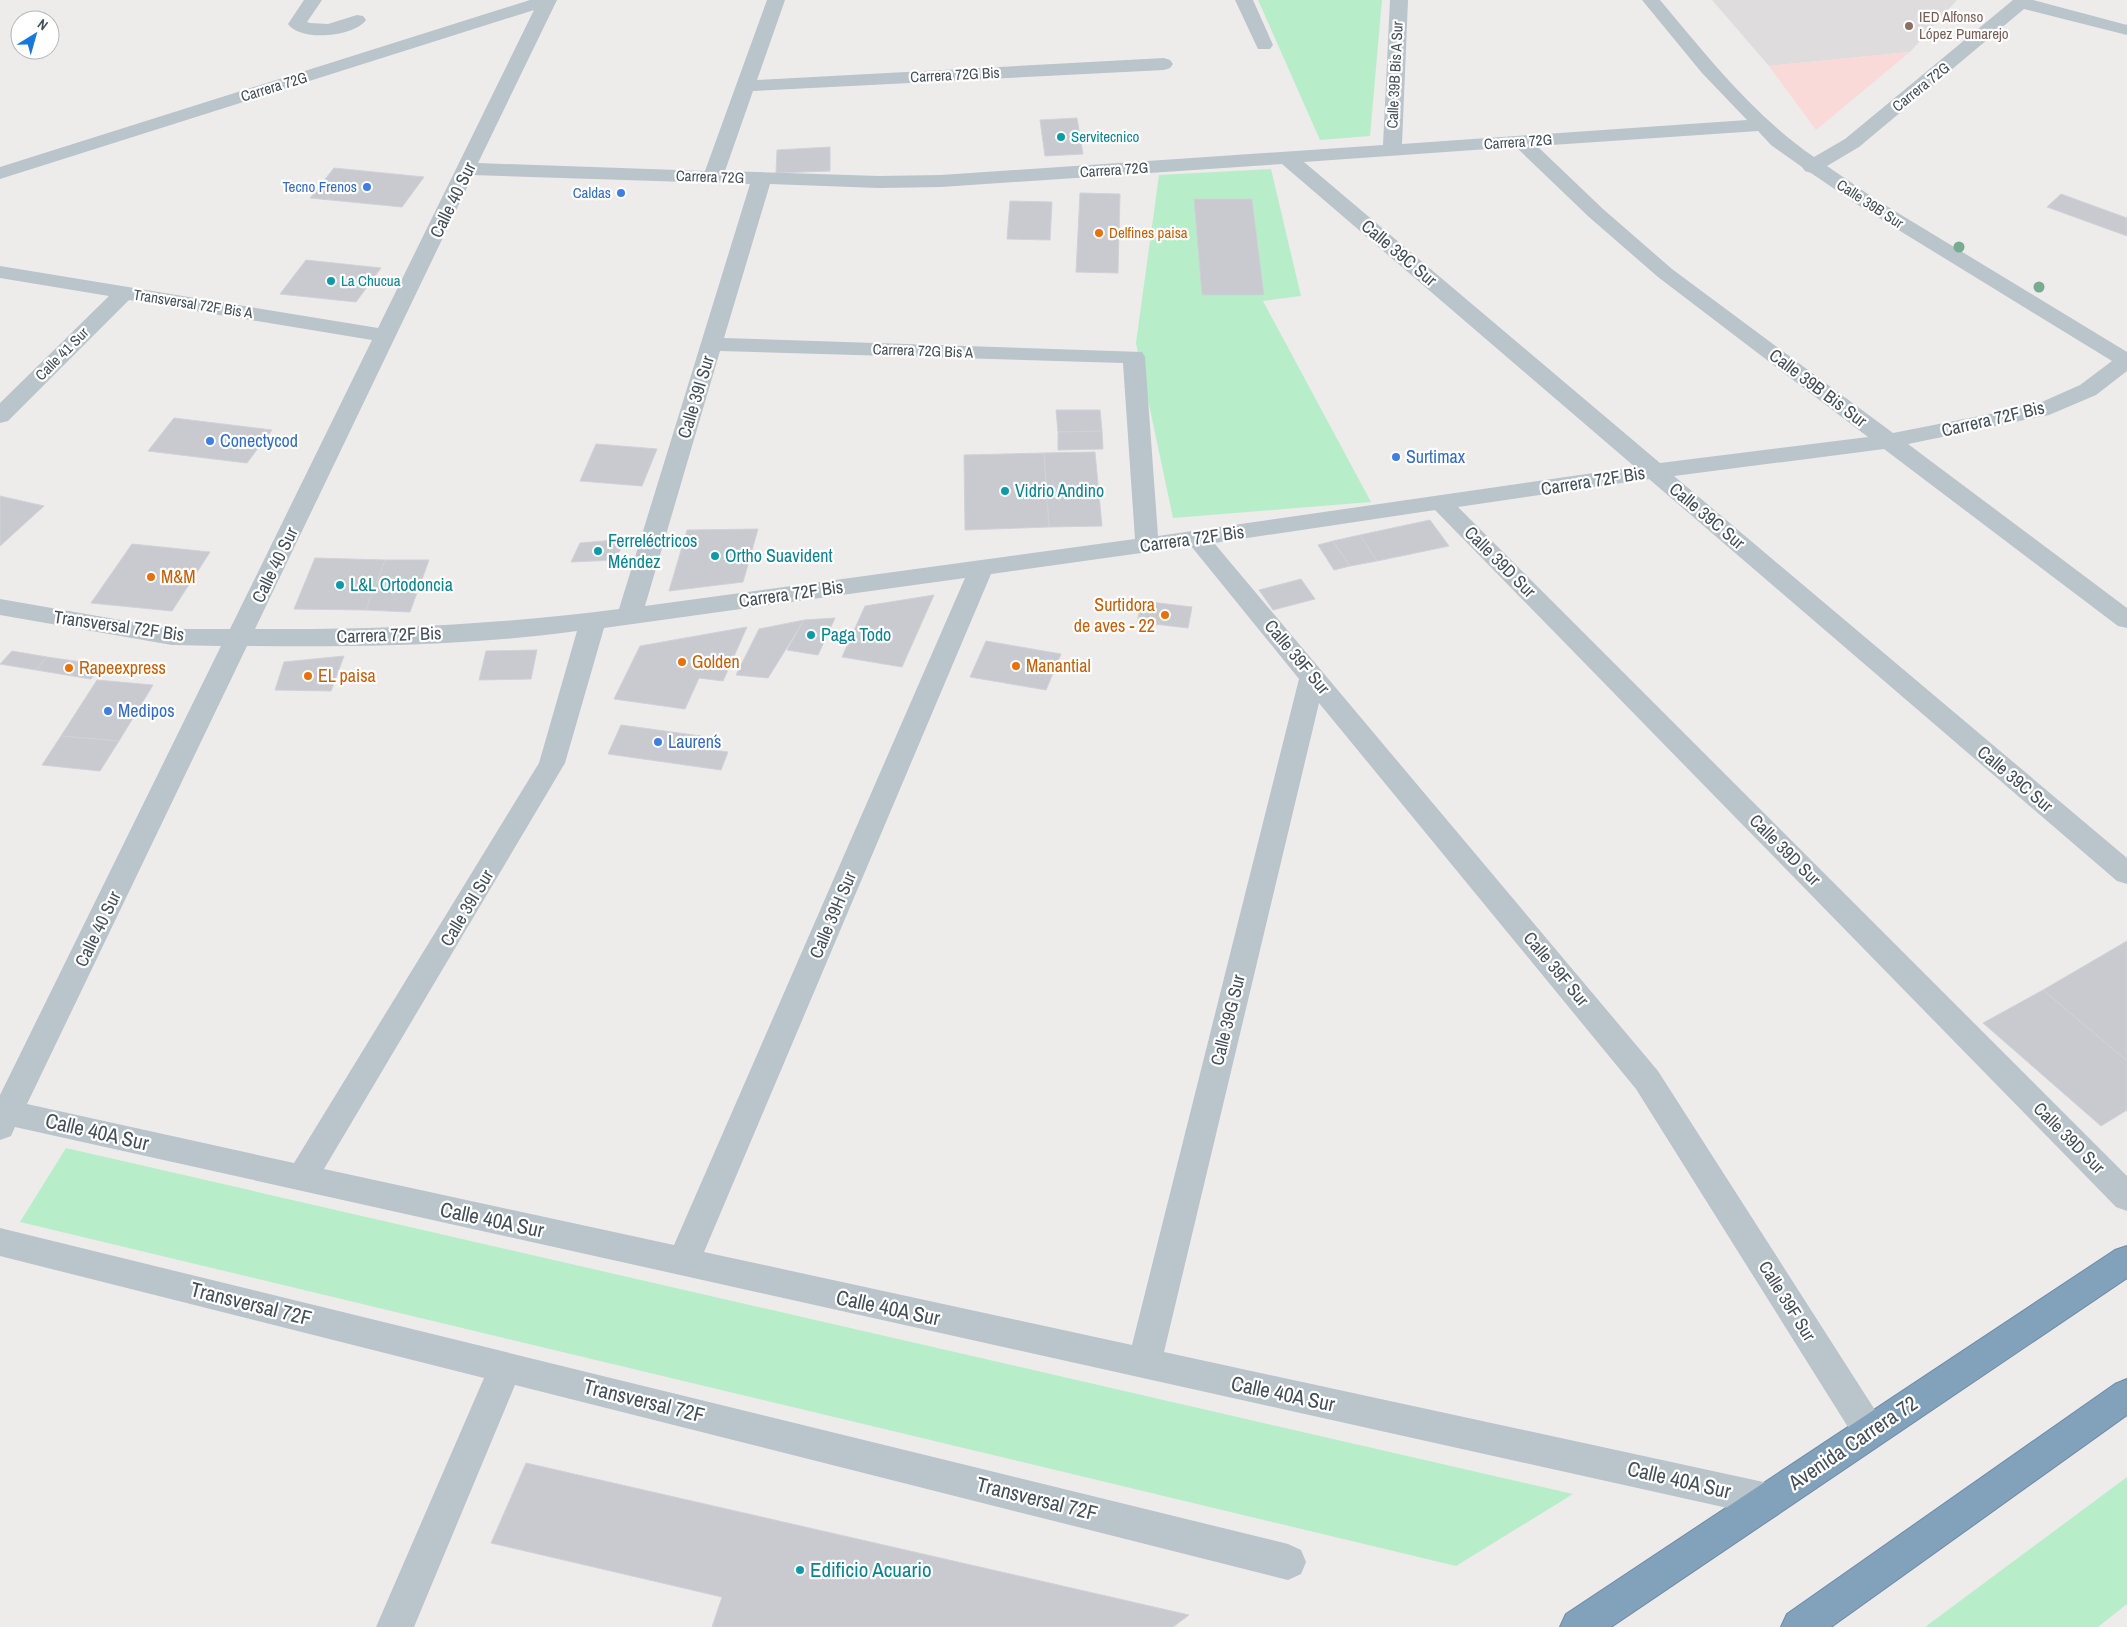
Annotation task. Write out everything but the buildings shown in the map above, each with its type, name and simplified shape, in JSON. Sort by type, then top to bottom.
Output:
[{"type":"highway","name":"Avenida Carrera 72","points":[[1579,1627],[2127,1260]]},
{"type":"highway","points":[[1800,1627],[2127,1395]]},
{"type":"street","points":[[313,0],[297,24],[303,27],[338,30],[346,28],[357,20]]},
{"type":"street","name":"Calle 40 Sur","points":[[4,1120],[468,169],[548,0]]},
{"type":"street","name":"Carrera 72G","points":[[0,173],[548,0]]},
{"type":"street","points":[[714,177],[746,86],[780,0]]},
{"type":"street","points":[[1244,0],[1264,45]]},
{"type":"street","name":"Calle 39B Bis A Sur","points":[[1392,150],[1399,0]]},
{"type":"street","name":"Calle 39B Sur","points":[[1651,0],[1760,125],[1812,167],[1933,244],[2127,361]]},
{"type":"street","points":[[2022,2],[2127,30]]},
{"type":"street","name":"Carrera 72G","points":[[1812,167],[1852,142],[2022,2]]},
{"type":"street","name":"Carrera 72G Bis","points":[[746,86],[1164,64]]},
{"type":"street","name":"Carrera 72G","points":[[468,169],[879,182],[941,182],[1760,125]]},
{"type":"street","name":"Calle 39B Bis Sur","points":[[1521,142],[1596,213],[1665,273],[2127,620]]},
{"type":"street","name":"Calle 39C Sur","points":[[1287,158],[2127,874]]},
{"type":"street","name":"Calle 39I Sur","points":[[629,616],[762,178]]},
{"type":"street","name":"Transversal 72F Bis A","points":[[0,272],[386,336]]},
{"type":"street","name":"Calle 41 Sur","points":[[0,416],[124,293]]},
{"type":"street","name":"Carrera 72G Bis A","points":[[712,344],[1134,357],[1147,545]]},
{"type":"street","name":"Carrera 72F Bis","points":[[240,637],[313,638],[477,632],[593,621],[1442,504],[1655,471],[1889,441],[2041,410],[2088,390],[2127,361]]},
{"type":"street","name":"Calle 39D Sur","points":[[1442,504],[2127,1197]]},
{"type":"street","name":"Calle 39F Sur","points":[[1197,538],[1648,1080],[1870,1432]]},
{"type":"street","name":"Calle 39H Sur","points":[[683,1262],[982,568]]},
{"type":"street","name":"Transversal 72F Bis","points":[[0,607],[172,636],[240,637]]},
{"type":"street","name":"Calle 39I Sur","points":[[302,1178],[532,801],[552,763],[593,621]]},
{"type":"street","name":"Calle 39G Sur","points":[[1144,1364],[1313,676]]},
{"type":"street","name":"Calle 40A Sur","points":[[4,1120],[302,1178],[1768,1500]]},
{"type":"street","name":"Transversal 72F","points":[[0,1242],[1288,1562]]},
{"type":"street","points":[[395,1627],[506,1367]]},
{"type":"shaded area","points":[[1712,0],[1957,0],[1910,52],[1769,66]]},
{"type":"shaded area","points":[[1910,52],[1816,130],[1769,66]]},
{"type":"green space","points":[[1258,0],[1382,0],[1370,136],[1320,140]]},
{"type":"green space","points":[[1271,169],[1301,296],[1263,301],[1371,502],[1173,518],[1136,343],[1159,175]]},
{"type":"green space","points":[[66,1148],[1573,1494],[1456,1566],[20,1222]]},
{"type":"green space","points":[[2127,1477],[2127,1604],[2098,1627],[1925,1627]]},
{"type":"place","name":"IED Alfonso López Pumarejo","points":[[1909,26]]},
{"type":"place","name":"Servitecnico","points":[[1061,137]]},
{"type":"place","name":"Tecno Frenos","points":[[367,187]]},
{"type":"place","name":"Caldas","points":[[621,193]]},
{"type":"place","name":"Delfines paisa","points":[[1099,233]]},
{"type":"place","name":"La Chucua","points":[[331,281]]},
{"type":"place","name":"Conectycod","points":[[210,441]]},
{"type":"place","name":"Surtimax","points":[[1396,457]]},
{"type":"place","name":"Vidrio Andino","points":[[1005,491]]},
{"type":"place","name":"Ferreléctricos Méndez","points":[[598,551]]},
{"type":"place","name":"Ortho Suavident","points":[[715,556]]},
{"type":"place","name":"M&M","points":[[151,577]]},
{"type":"place","name":"L&L Ortodoncia","points":[[340,585]]},
{"type":"place","name":"Surtidora de aves - 22","points":[[1165,615]]},
{"type":"place","name":"Paga Todo","points":[[811,635]]},
{"type":"place","name":"Golden","points":[[682,662]]},
{"type":"place","name":"Manantial","points":[[1016,666]]},
{"type":"place","name":"Rapeexpress","points":[[69,668]]},
{"type":"place","name":"EL paisa","points":[[308,676]]},
{"type":"place","name":"Medipos","points":[[108,711]]},
{"type":"place","name":"Lauren´s","points":[[658,742]]},
{"type":"place","name":"Edificio Acuario","points":[[800,1570]]}]
